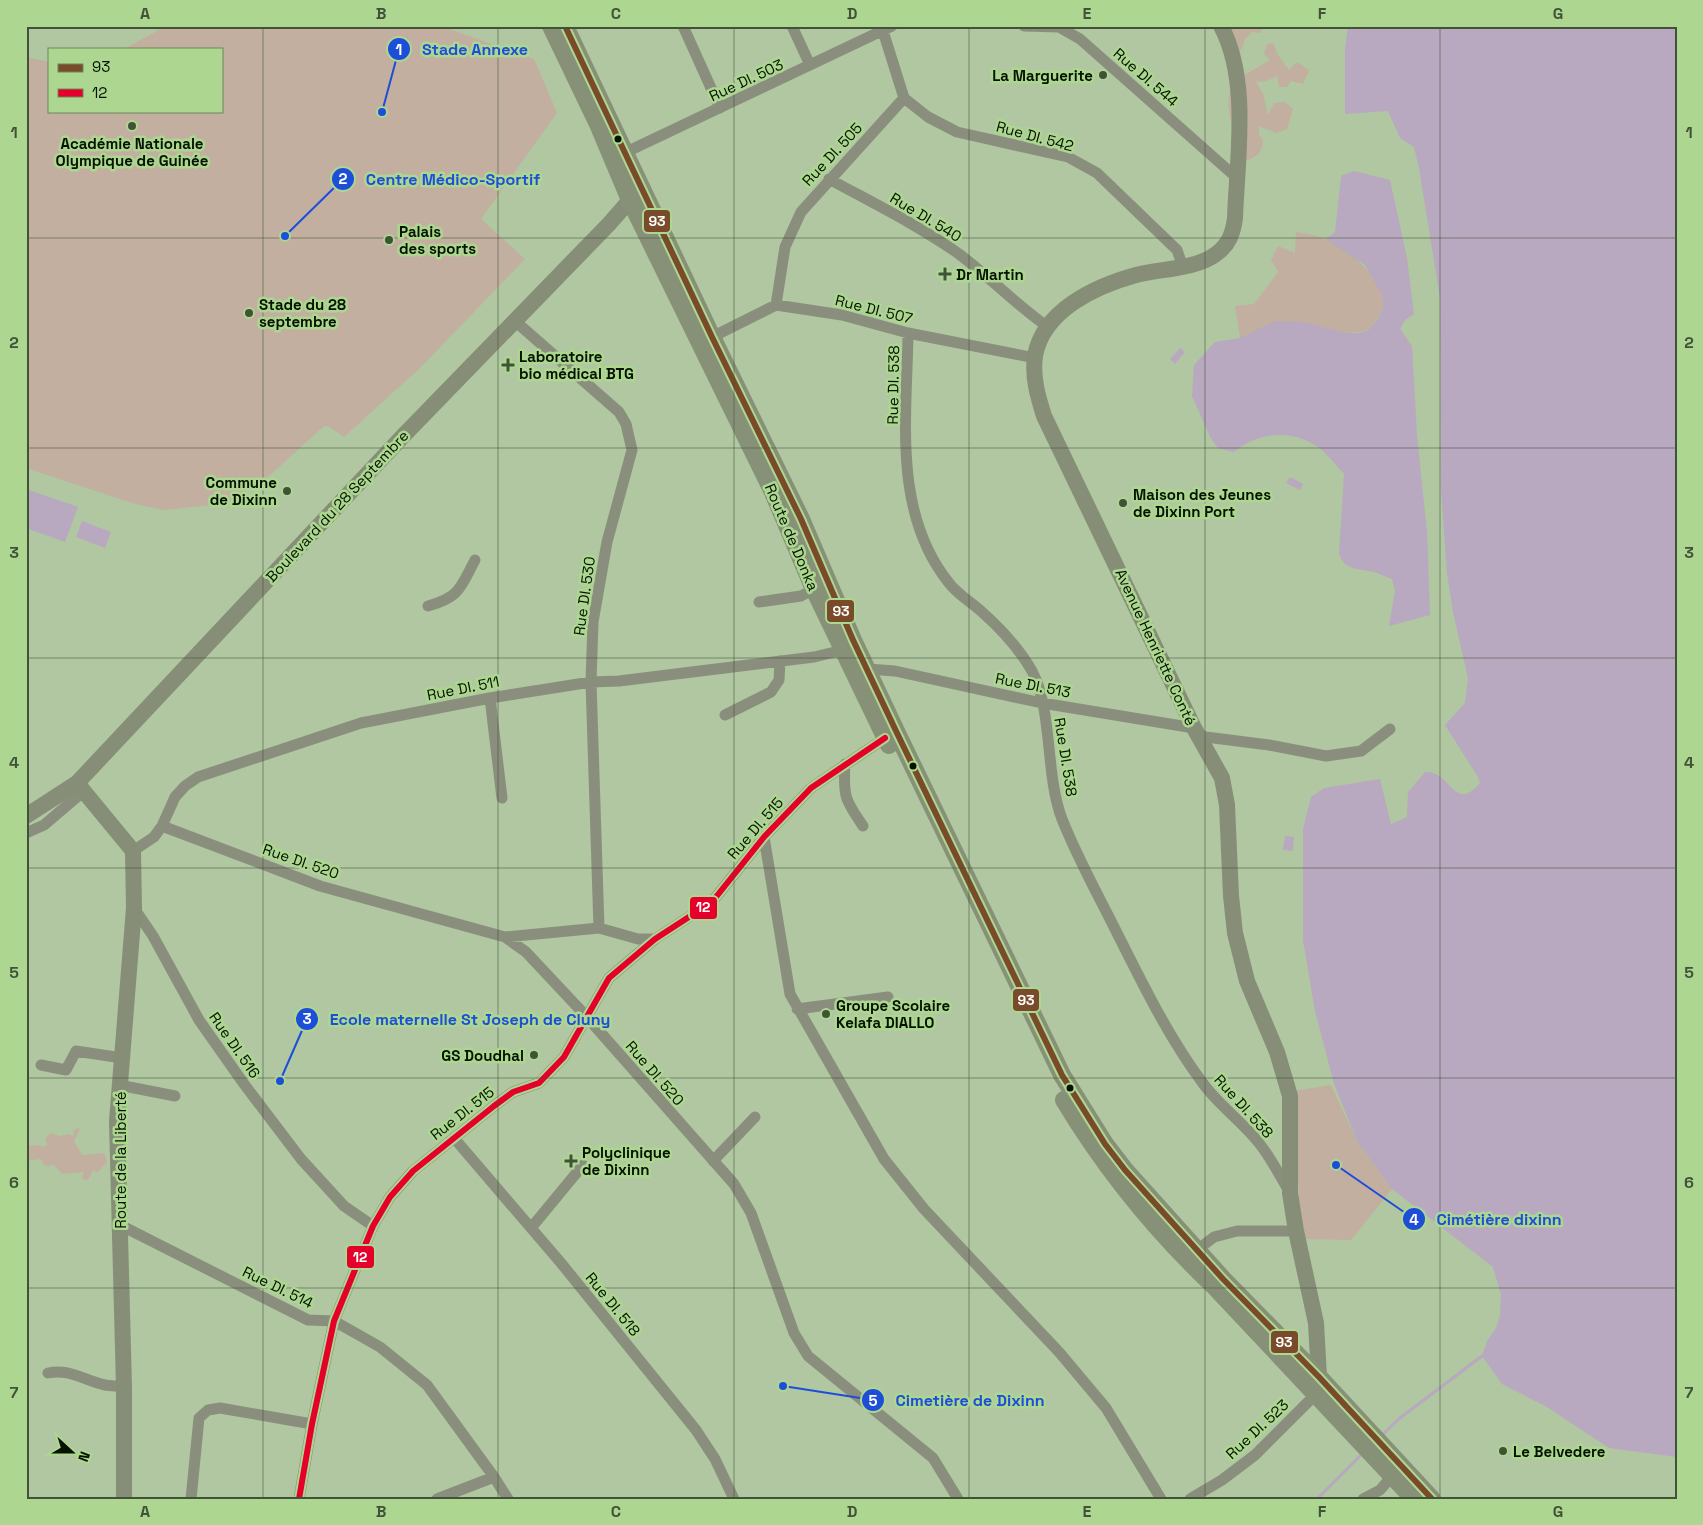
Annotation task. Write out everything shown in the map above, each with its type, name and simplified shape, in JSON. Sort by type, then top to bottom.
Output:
[{"type":"main road","name":"Route de Donka","points":[[551,26],[618,156],[772,490],[842,650],[1020,1005],[1064,1102],[1090,1143],[1119,1181],[1186,1260],[1219,1283],[1320,1376],[1363,1434]]},
{"type":"main road","name":"Route de Donka","points":[[565,26],[618,156]]},
{"type":"main road","name":"Avenue Henriette Conté","points":[[1222,26],[1228,39],[1239,90],[1237,178],[1235,218],[1232,234],[1216,255],[1183,267],[1137,275],[1103,286],[1074,301],[1048,327],[1039,340],[1035,358],[1036,392],[1044,416],[1196,732],[1222,778],[1227,805],[1231,896],[1235,933],[1247,980],[1277,1052],[1290,1096],[1290,1193],[1296,1231],[1316,1323],[1320,1376],[1316,1394]]},
{"type":"main road","name":"Route de Donka","points":[[636,195],[712,337],[797,511],[867,669],[1062,1075],[1110,1150],[1197,1250],[1219,1283],[1316,1394],[1363,1434]]},
{"type":"main road","name":"Boulevard du 28 Septembre","points":[[26,816],[80,787],[403,436],[636,195]]},
{"type":"main road","points":[[80,787],[133,851]]},
{"type":"main road","name":"Route de la Liberté","points":[[124,1499],[124,1387],[117,1167],[119,1085],[134,908],[133,851]]},
{"type":"main road","points":[[1363,1434],[1414,1499]]},
{"type":"main road","points":[[1389,1465],[1432,1499]]},
{"type":"street","points":[[683,26],[720,108]]},
{"type":"street","points":[[792,26],[810,65]]},
{"type":"street","name":"Rue DI. 544","points":[[1024,26],[1059,27],[1080,40],[1237,178]]},
{"type":"street","name":"Rue DI. 503","points":[[618,156],[887,28]]},
{"type":"street","points":[[887,28],[904,98]]},
{"type":"street","name":"Rue DI. 505","points":[[776,305],[785,247],[801,212],[904,98]]},
{"type":"street","name":"Rue DI. 542","points":[[904,98],[928,117],[957,132],[1068,157],[1097,173],[1177,250],[1183,267]]},
{"type":"street","name":"Rue DI. 540","points":[[829,179],[929,233],[961,256],[1029,314],[1048,327]]},
{"type":"street","points":[[712,337],[776,305]]},
{"type":"street","name":"Rue DI. 507","points":[[776,305],[842,315],[908,333],[1035,358]]},
{"type":"street","name":"Rue DI. 530","points":[[515,322],[619,412],[630,435],[632,450],[606,542],[593,622],[591,682],[599,928]]},
{"type":"street","name":"Rue DI. 538","points":[[908,333],[906,473],[914,517],[931,556],[950,584],[985,614],[1014,646],[1033,673],[1042,703],[1052,780],[1062,818],[1156,1011],[1203,1084],[1259,1143],[1290,1193]]},
{"type":"street","points":[[428,606],[444,602],[456,594],[476,560]]},
{"type":"street","points":[[759,602],[801,596],[814,589]]},
{"type":"street","name":"Rue DI. 511","points":[[133,851],[154,837],[162,826],[175,798],[185,786],[198,777],[361,723],[490,698],[591,682],[620,681],[814,657],[842,650]]},
{"type":"street","points":[[725,715],[771,692],[779,680],[780,661]]},
{"type":"street","name":"Rue DI. 513","points":[[867,669],[895,671],[1042,703],[1326,756],[1361,751],[1390,729]]},
{"type":"street","points":[[490,698],[502,798]]},
{"type":"street","name":"Rue DI. 515","points":[[299,1499],[312,1424],[334,1322],[373,1226],[390,1197],[413,1170],[513,1092],[539,1083],[564,1057],[609,978],[655,939],[712,902],[764,837],[811,788],[886,738]]},
{"type":"street","points":[[845,764],[844,787],[847,803],[863,826]]},
{"type":"street","points":[[26,833],[44,824],[80,787]]},
{"type":"street","name":"Rue DI. 520","points":[[162,826],[320,886],[505,936],[526,952],[586,1016],[734,1184],[751,1213],[794,1334],[808,1356],[933,1458],[958,1499]]},
{"type":"street","points":[[764,837],[790,994],[884,1159],[924,1209],[1059,1352],[1106,1408],[1161,1499]]},
{"type":"street","name":"Rue DI. 516","points":[[134,908],[153,936],[199,1020],[244,1084],[314,1172],[344,1206],[373,1226]]},
{"type":"street","points":[[505,936],[599,928],[638,939],[655,939]]},
{"type":"street","points":[[797,1009],[888,997]]},
{"type":"street","points":[[41,1065],[66,1070],[76,1052],[122,1058]]},
{"type":"street","points":[[119,1085],[175,1096]]},
{"type":"street","points":[[713,1162],[755,1117]]},
{"type":"street","name":"Rue DI. 518","points":[[454,1138],[531,1228],[696,1430],[715,1458],[734,1499]]},
{"type":"street","points":[[531,1228],[584,1165]]},
{"type":"street","name":"Rue DI. 514","points":[[120,1225],[308,1320],[334,1322],[380,1347],[427,1385],[508,1499]]},
{"type":"street","points":[[1197,1250],[1214,1237],[1237,1231],[1296,1231]]},
{"type":"street","points":[[48,1373],[56,1371],[71,1373],[104,1385],[124,1387]]},
{"type":"street","name":"Rue DI. 523","points":[[1190,1499],[1222,1480],[1255,1455],[1316,1394]]},
{"type":"street","points":[[191,1499],[199,1418],[208,1410],[220,1408],[312,1424]]},
{"type":"street","points":[[1363,1499],[1380,1490],[1389,1465]]},
{"type":"street","points":[[437,1499],[494,1477]]},
{"type":"shaded area","name":"Stade du 28 septembre","points":[[166,26],[441,26],[534,59],[557,113],[481,219],[525,259],[420,368],[344,437],[328,426],[323,427],[269,476],[228,503],[165,510],[135,504],[26,468],[26,57],[48,62],[48,112],[222,112],[222,48],[126,48]]},
{"type":"shaded area","points":[[1217,26],[1263,26],[1261,33],[1252,32],[1245,39],[1241,50],[1235,53]]},
{"type":"shaded area","points":[[1348,26],[1677,26],[1677,1457],[1609,1448],[1547,1407],[1502,1384],[1482,1356],[1487,1341],[1496,1328],[1500,1315],[1501,1295],[1493,1267],[1392,1189],[1357,1141],[1334,1084],[1315,1011],[1303,940],[1303,829],[1311,797],[1324,788],[1380,779],[1391,824],[1407,817],[1408,792],[1425,772],[1434,773],[1441,777],[1458,793],[1464,794],[1471,791],[1480,783],[1445,725],[1465,703],[1468,678],[1453,612],[1447,573],[1441,490],[1440,298],[1419,168],[1414,147],[1400,138],[1388,111],[1345,114],[1345,49]]},
{"type":"shaded area","points":[[1273,43],[1278,55],[1289,70],[1297,62],[1309,70],[1303,84],[1291,81],[1287,87],[1279,87],[1277,76],[1267,81],[1256,82],[1263,93],[1268,115],[1274,103],[1285,102],[1293,109],[1287,129],[1276,133],[1259,126],[1259,135],[1263,141],[1260,152],[1253,158],[1245,161],[1247,134],[1231,123],[1228,105],[1231,83],[1270,60],[1264,54],[1267,44]]},
{"type":"shaded area","points":[[1354,171],[1390,180],[1407,258],[1414,314],[1405,320],[1400,329],[1412,346],[1417,435],[1427,532],[1430,615],[1389,626],[1395,591],[1392,579],[1348,566],[1339,554],[1344,474],[1323,451],[1302,438],[1278,435],[1266,436],[1244,445],[1234,452],[1218,448],[1210,437],[1192,396],[1194,365],[1215,342],[1240,338],[1275,321],[1303,322],[1345,333],[1358,333],[1367,331],[1378,319],[1383,308],[1382,295],[1365,265],[1326,239],[1335,232],[1341,176]]},
{"type":"shaded area","points":[[1296,232],[1319,236],[1335,243],[1354,257],[1372,276],[1382,296],[1383,306],[1379,316],[1366,331],[1346,333],[1276,321],[1240,338],[1235,306],[1254,304],[1278,272],[1271,260],[1278,246],[1295,253]]},
{"type":"shaded area","points":[[1180,348],[1185,352],[1175,364],[1170,359]]},
{"type":"shaded area","points":[[1290,477],[1303,484],[1300,490],[1286,483]]},
{"type":"shaded area","points":[[26,489],[78,507],[65,542],[26,528]]},
{"type":"shaded area","points":[[82,521],[111,532],[105,548],[76,537]]},
{"type":"shaded area","points":[[1285,836],[1294,837],[1293,851],[1283,850]]},
{"type":"shaded area","points":[[1331,1085],[1357,1141],[1392,1189],[1351,1240],[1301,1239],[1293,1091]]},
{"type":"shaded area","points":[[77,1128],[80,1129],[74,1141],[82,1155],[102,1153],[105,1154],[107,1162],[98,1172],[93,1171],[88,1180],[82,1179],[84,1172],[62,1174],[54,1165],[45,1166],[41,1159],[26,1161],[26,1146],[40,1145],[44,1147],[47,1145],[45,1139],[51,1133],[60,1136],[69,1134],[74,1136],[73,1131]]},
{"type":"waterway","points":[[1382,1435],[1400,1418],[1482,1356]]},
{"type":"waterway","points":[[1317,1499],[1363,1453]]},
{"type":"transit line","name":"93","points":[[565,26],[712,337],[801,519],[853,640],[896,731],[1062,1075],[1105,1144],[1125,1170],[1223,1279],[1319,1377],[1432,1499]]},
{"type":"transit line","name":"12","points":[[299,1499],[312,1424],[334,1321],[373,1226],[390,1197],[413,1171],[494,1106],[513,1092],[539,1083],[564,1057],[609,978],[655,939],[712,902],[764,837],[811,788],[885,738]]},
{"type":"place","name":"La Marguerite","points":[[1103,75]]},
{"type":"place","name":"Stade Annexe","points":[[382,112]]},
{"type":"place","name":"Académie Nationale Olympique de Guinée","points":[[132,126]]},
{"type":"place","name":"Centre Médico-Sportif","points":[[285,236]]},
{"type":"place","name":"Palais des sports","points":[[389,240]]},
{"type":"place","name":"Dr Martin","points":[[945,274]]},
{"type":"place","name":"Stade du 28 septembre","points":[[249,313]]},
{"type":"place","name":"Laboratoire bio médical BTG","points":[[508,365]]},
{"type":"place","name":"Commune de Dixinn","points":[[287,491]]},
{"type":"place","name":"Maison des Jeunes de Dixinn Port","points":[[1123,503]]},
{"type":"place","name":"Groupe Scolaire Kelafa DIALLO","points":[[826,1014]]},
{"type":"place","name":"GS Doudhal","points":[[534,1055]]},
{"type":"place","name":"Ecole maternelle St Joseph de Cluny","points":[[280,1081]]},
{"type":"place","name":"Polyclinique de Dixinn","points":[[571,1161]]},
{"type":"place","name":"Cimétière dixinn","points":[[1336,1165]]},
{"type":"place","name":"Cimetière de Dixinn","points":[[783,1386]]},
{"type":"place","name":"Le Belvedere","points":[[1503,1451]]}]
